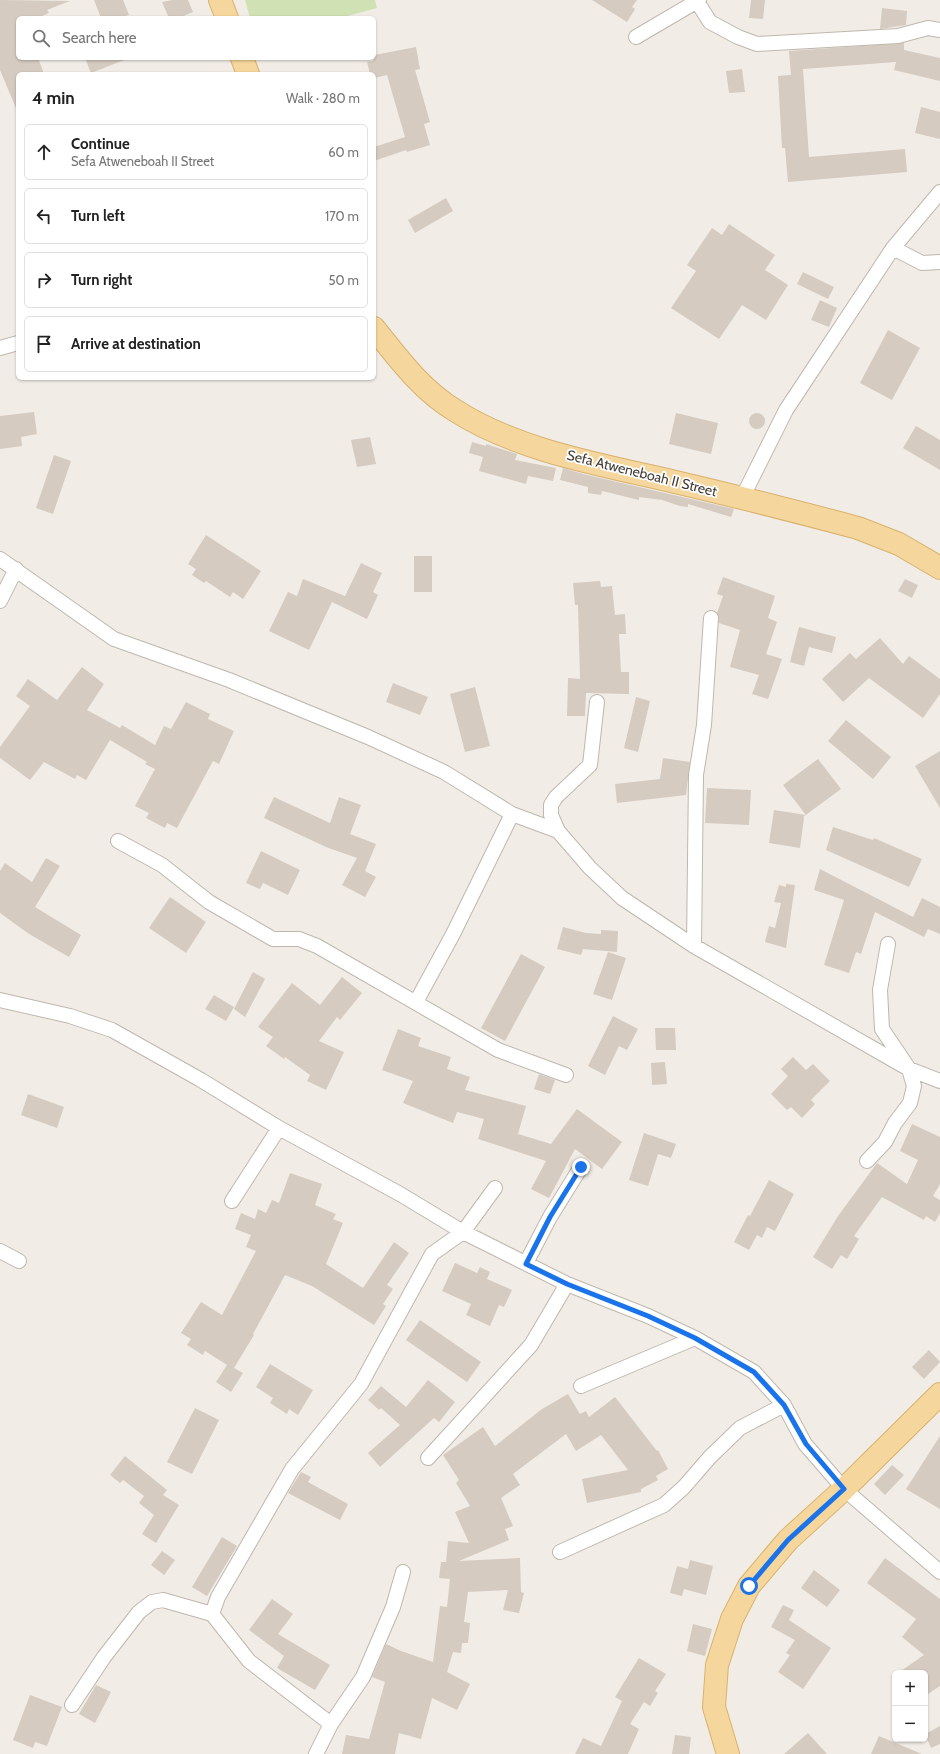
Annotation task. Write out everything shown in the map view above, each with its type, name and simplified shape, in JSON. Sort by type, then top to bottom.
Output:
[{"type":"main road","points":[[220,0],[226,16]]},
{"type":"main road","points":[[243,60],[247,72]]},
{"type":"main road","name":"Sefa Atweneboah II Street","points":[[376,330],[402,363],[430,392],[456,412],[489,428],[540,449],[858,528],[899,544],[940,568]]},
{"type":"main road","points":[[728,1754],[714,1707],[717,1665],[732,1619],[749,1586],[788,1540],[844,1489],[940,1394]]},
{"type":"street","points":[[636,37],[698,0],[710,22],[738,37],[757,44],[898,36],[928,28],[940,30]]},
{"type":"street","points":[[742,498],[786,410],[893,248],[940,192]]},
{"type":"street","points":[[893,248],[922,263],[940,262]]},
{"type":"street","points":[[0,348],[16,344]]},
{"type":"street","points":[[0,559],[114,639],[229,680],[368,737],[444,772],[512,814],[558,831]]},
{"type":"street","points":[[0,601],[16,569]]},
{"type":"street","points":[[694,946],[696,775],[704,725],[711,618]]},
{"type":"street","points":[[597,702],[590,765],[556,797],[551,805],[552,815],[558,831],[590,868],[622,898],[694,946],[909,1069],[940,1081]]},
{"type":"street","points":[[416,1002],[453,934],[512,814]]},
{"type":"street","points":[[118,841],[162,865],[209,902],[273,939],[299,939],[317,946],[359,972],[416,1002],[498,1050],[566,1075]]},
{"type":"street","points":[[867,1161],[885,1142],[896,1122],[910,1104],[914,1086],[909,1069],[882,1029],[880,990],[888,944]]},
{"type":"street","points":[[0,1000],[70,1016],[112,1030],[201,1080],[279,1128],[400,1194],[463,1232],[567,1284],[648,1316],[695,1338],[754,1372],[784,1405],[806,1444],[844,1489],[940,1572]]},
{"type":"street","points":[[232,1201],[279,1128]]},
{"type":"street","points":[[526,1264],[550,1217],[581,1167]]},
{"type":"street","points":[[212,1614],[218,1597],[292,1469],[361,1384],[432,1254],[463,1232],[495,1188]]},
{"type":"street","points":[[0,1251],[19,1261]]},
{"type":"street","points":[[428,1458],[531,1345],[567,1284]]},
{"type":"street","points":[[581,1386],[695,1338]]},
{"type":"street","points":[[560,1552],[664,1505],[684,1488],[710,1456],[740,1428],[784,1405]]},
{"type":"street","points":[[316,1754],[331,1724],[363,1677],[393,1607],[403,1572]]},
{"type":"street","points":[[72,1705],[104,1657],[138,1612],[152,1602],[163,1600],[212,1614],[249,1661],[331,1724]]},
{"type":"green space","points":[[245,0],[375,0],[377,8],[347,16],[249,16]]},
{"type":"building","points":[[0,0],[70,1],[47,10],[49,13],[42,16],[16,16],[16,60],[39,60],[43,72],[16,72],[16,108],[0,70]]},
{"type":"building","points":[[94,0],[123,0],[129,15],[125,16],[100,16]]},
{"type":"building","points":[[188,0],[193,12],[184,16],[168,16],[162,2]]},
{"type":"building","points":[[592,0],[637,0],[632,7],[635,9],[627,22]]},
{"type":"building","points":[[751,0],[765,0],[763,19],[749,18]]},
{"type":"building","points":[[882,8],[907,11],[906,25],[880,29]]},
{"type":"building","points":[[904,43],[904,50],[940,58],[940,81],[894,70],[896,62],[803,69],[809,157],[905,149],[907,172],[788,182],[785,148],[782,148],[778,76],[791,75],[789,51]]},
{"type":"building","points":[[416,47],[420,69],[415,70],[430,122],[424,124],[430,145],[407,152],[406,150],[376,160],[376,146],[405,137],[387,75],[376,78],[376,72],[370,72],[367,62],[376,60],[376,55]]},
{"type":"building","points":[[86,60],[124,60],[94,72],[91,72]]},
{"type":"building","points":[[742,69],[745,92],[729,93],[726,71]]},
{"type":"building","points":[[921,107],[940,112],[940,139],[915,133]]},
{"type":"building","points":[[446,198],[453,211],[415,233],[408,220]]},
{"type":"building","points":[[729,224],[775,255],[765,270],[788,285],[766,320],[742,305],[719,339],[671,308],[696,271],[687,265],[712,228],[722,235]]},
{"type":"building","points":[[803,272],[834,287],[828,299],[797,284]]},
{"type":"building","points":[[820,300],[837,308],[829,327],[811,320]]},
{"type":"building","points":[[888,330],[920,348],[892,400],[860,383]]},
{"type":"building","points":[[34,412],[37,434],[21,437],[22,446],[0,449],[0,416]]},
{"type":"building","points":[[676,413],[718,423],[711,454],[669,444]]},
{"type":"building","points":[[754,413],[760,413],[765,418],[763,427],[760,429],[754,429],[749,424],[749,418]]},
{"type":"building","points":[[916,426],[940,440],[940,470],[903,448]]},
{"type":"building","points":[[370,437],[376,464],[357,467],[351,440]]},
{"type":"building","points":[[472,442],[486,446],[486,444],[517,454],[515,460],[556,468],[553,481],[528,476],[526,484],[479,471],[483,457],[469,453]]},
{"type":"building","points":[[54,455],[71,461],[53,514],[36,508]]},
{"type":"building","points":[[563,468],[734,509],[731,517],[688,504],[688,507],[680,506],[662,500],[639,497],[639,500],[602,491],[601,495],[588,493],[588,487],[560,480]]},
{"type":"building","points":[[206,535],[261,571],[243,599],[233,592],[230,597],[206,581],[204,583],[192,575],[196,569],[188,564]]},
{"type":"building","points":[[414,556],[432,556],[432,592],[414,592]]},
{"type":"building","points":[[361,563],[382,573],[373,592],[378,595],[367,619],[332,602],[309,650],[269,631],[288,592],[297,596],[303,579],[345,596]]},
{"type":"building","points":[[723,577],[775,596],[768,618],[777,622],[766,654],[782,659],[768,699],[752,694],[759,675],[730,667],[740,630],[719,623],[717,613],[723,596],[717,594]]},
{"type":"building","points":[[905,579],[918,585],[912,598],[898,591]]},
{"type":"building","points":[[600,581],[601,587],[612,586],[615,615],[625,614],[626,634],[619,634],[621,672],[629,672],[629,694],[586,693],[585,716],[567,716],[568,678],[580,679],[578,605],[575,605],[573,583]]},
{"type":"building","points":[[799,627],[836,637],[832,653],[809,647],[804,666],[790,662]]},
{"type":"building","points":[[880,638],[903,664],[909,656],[940,679],[940,694],[923,718],[869,678],[843,702],[822,679],[850,653],[856,659]]},
{"type":"building","points":[[82,667],[104,684],[87,710],[120,728],[122,725],[155,745],[164,726],[171,729],[186,702],[210,714],[208,719],[234,731],[219,764],[213,761],[177,828],[167,823],[165,828],[146,818],[149,813],[135,806],[155,769],[145,764],[147,762],[110,740],[86,780],[77,775],[75,779],[44,762],[30,780],[0,758],[0,747],[30,706],[16,696],[28,679],[57,700]]},
{"type":"building","points":[[393,683],[428,697],[420,715],[386,702]]},
{"type":"building","points":[[475,687],[490,746],[465,752],[450,694]]},
{"type":"building","points":[[636,697],[650,701],[638,752],[624,748]]},
{"type":"building","points":[[846,720],[891,757],[873,779],[828,741]]},
{"type":"building","points":[[940,751],[940,808],[915,766]]},
{"type":"building","points":[[663,758],[690,762],[686,795],[617,803],[615,784],[660,779]]},
{"type":"building","points":[[818,759],[841,789],[806,815],[783,785]]},
{"type":"building","points":[[707,788],[751,790],[749,825],[705,823]]},
{"type":"building","points":[[274,797],[330,823],[339,797],[361,805],[350,834],[376,844],[365,871],[376,877],[365,897],[342,885],[357,858],[326,847],[264,818]]},
{"type":"building","points":[[774,810],[806,815],[803,817],[800,848],[769,843]]},
{"type":"building","points":[[833,827],[873,840],[874,838],[922,859],[909,887],[826,850]]},
{"type":"building","points":[[261,851],[300,870],[288,895],[263,883],[260,889],[246,883]]},
{"type":"building","points":[[46,858],[60,866],[35,907],[81,935],[69,957],[29,934],[0,913],[0,871],[5,863],[32,882]]},
{"type":"building","points":[[820,869],[913,917],[922,898],[940,907],[940,934],[928,929],[924,937],[875,912],[861,954],[856,952],[849,973],[824,965],[844,900],[814,890]]},
{"type":"building","points":[[786,884],[795,885],[786,948],[765,942],[769,926],[775,928],[781,903],[774,902],[779,885],[786,887]]},
{"type":"building","points":[[170,897],[206,922],[186,953],[149,928]]},
{"type":"building","points":[[563,927],[586,933],[601,934],[601,930],[618,931],[617,952],[583,949],[581,955],[557,949]]},
{"type":"building","points":[[608,952],[626,958],[612,1000],[593,994]]},
{"type":"building","points":[[521,954],[545,967],[505,1041],[481,1028]]},
{"type":"building","points":[[253,972],[265,979],[245,1017],[234,1009]]},
{"type":"building","points":[[342,977],[362,993],[340,1020],[337,1017],[319,1041],[344,1052],[326,1090],[307,1081],[310,1075],[285,1057],[284,1059],[266,1046],[273,1037],[258,1027],[292,983],[320,1005]]},
{"type":"building","points":[[214,995],[234,1007],[226,1021],[205,1009]]},
{"type":"building","points":[[613,1016],[638,1029],[627,1050],[619,1046],[605,1075],[588,1066]]},
{"type":"building","points":[[655,1028],[675,1028],[676,1050],[656,1050]]},
{"type":"building","points":[[398,1029],[421,1038],[418,1046],[451,1057],[447,1069],[470,1077],[465,1090],[526,1106],[518,1134],[551,1144],[577,1109],[622,1142],[602,1169],[575,1149],[549,1198],[531,1189],[546,1161],[478,1139],[484,1119],[457,1112],[453,1123],[403,1103],[413,1081],[382,1070]]},
{"type":"building","points":[[793,1057],[806,1070],[813,1064],[830,1081],[811,1100],[815,1104],[802,1118],[791,1107],[787,1110],[771,1094],[788,1076],[781,1069]]},
{"type":"building","points":[[665,1062],[667,1084],[652,1085],[651,1063]]},
{"type":"building","points":[[539,1074],[555,1080],[550,1094],[534,1089]]},
{"type":"building","points":[[28,1094],[64,1107],[57,1128],[21,1115]]},
{"type":"building","points":[[912,1124],[940,1137],[940,1184],[933,1196],[940,1200],[940,1213],[935,1222],[926,1216],[924,1220],[882,1197],[854,1236],[859,1239],[847,1259],[841,1255],[832,1269],[813,1257],[838,1216],[877,1163],[907,1184],[918,1160],[900,1151]]},
{"type":"building","points":[[644,1133],[676,1144],[671,1158],[658,1154],[648,1186],[629,1180]]},
{"type":"building","points":[[290,1173],[322,1184],[315,1205],[336,1214],[333,1219],[343,1223],[326,1264],[363,1288],[394,1242],[409,1253],[387,1285],[393,1289],[383,1304],[386,1306],[374,1325],[312,1286],[285,1275],[253,1334],[254,1335],[234,1368],[243,1373],[231,1392],[216,1382],[227,1365],[205,1351],[203,1355],[187,1345],[191,1339],[181,1333],[201,1302],[222,1315],[256,1251],[246,1247],[251,1235],[235,1229],[241,1213],[255,1219],[258,1209],[266,1213],[272,1200],[279,1203]]},
{"type":"building","points":[[769,1180],[794,1194],[775,1231],[767,1227],[762,1238],[757,1235],[749,1250],[734,1242]]},
{"type":"building","points":[[455,1263],[477,1273],[480,1267],[490,1272],[487,1279],[512,1290],[504,1307],[499,1305],[490,1326],[466,1315],[471,1304],[442,1291]]},
{"type":"building","points":[[420,1320],[481,1362],[467,1382],[406,1340]]},
{"type":"building","points":[[929,1350],[940,1362],[924,1379],[912,1367]]},
{"type":"building","points":[[270,1364],[313,1390],[298,1415],[289,1409],[287,1414],[270,1403],[273,1398],[256,1387]]},
{"type":"building","points":[[428,1380],[455,1402],[439,1422],[434,1418],[380,1467],[368,1453],[400,1425],[381,1408],[379,1410],[368,1400],[381,1386],[406,1407]]},
{"type":"building","points":[[568,1394],[580,1414],[586,1411],[589,1417],[615,1397],[657,1451],[658,1450],[668,1469],[656,1476],[658,1480],[641,1489],[641,1492],[587,1503],[582,1479],[628,1470],[601,1435],[576,1451],[566,1434],[513,1474],[520,1485],[501,1498],[513,1526],[505,1529],[509,1540],[459,1561],[520,1558],[521,1592],[524,1593],[519,1613],[503,1610],[508,1590],[468,1592],[464,1622],[470,1623],[468,1643],[462,1643],[461,1653],[453,1652],[447,1672],[470,1684],[457,1710],[432,1698],[421,1739],[399,1733],[395,1754],[342,1754],[346,1735],[369,1739],[385,1682],[372,1677],[386,1644],[433,1662],[440,1606],[447,1607],[450,1579],[439,1578],[441,1562],[446,1562],[448,1541],[469,1543],[455,1512],[470,1506],[456,1483],[459,1480],[443,1455],[483,1427],[495,1446],[542,1409]]},
{"type":"building","points":[[195,1408],[219,1420],[192,1474],[167,1462]]},
{"type":"building","points":[[940,1436],[940,1509],[906,1489]]},
{"type":"building","points":[[125,1456],[167,1490],[163,1495],[179,1505],[156,1543],[142,1534],[154,1515],[139,1503],[144,1496],[123,1480],[120,1483],[110,1475]]},
{"type":"building","points":[[892,1465],[904,1475],[885,1495],[874,1484]]},
{"type":"building","points":[[301,1472],[311,1477],[308,1482],[348,1504],[340,1520],[288,1493]]},
{"type":"building","points":[[222,1537],[237,1546],[207,1596],[192,1587]]},
{"type":"building","points":[[162,1551],[175,1560],[164,1575],[151,1565]]},
{"type":"building","points":[[885,1558],[940,1599],[940,1686],[928,1694],[928,1670],[902,1670],[924,1655],[902,1637],[916,1619],[867,1583]]},
{"type":"building","points":[[690,1560],[713,1566],[706,1595],[684,1589],[682,1596],[670,1593],[677,1566],[688,1569]]},
{"type":"building","points":[[814,1570],[840,1590],[827,1607],[801,1588]]},
{"type":"building","points":[[272,1599],[293,1614],[278,1634],[330,1665],[315,1690],[277,1668],[284,1656],[249,1630]]},
{"type":"building","points":[[783,1605],[794,1610],[789,1620],[831,1648],[803,1689],[778,1672],[790,1655],[786,1653],[795,1640],[771,1627]]},
{"type":"building","points":[[693,1624],[712,1629],[705,1656],[687,1651]]},
{"type":"building","points":[[639,1658],[666,1674],[655,1691],[658,1693],[650,1706],[644,1702],[630,1724],[639,1729],[628,1754],[575,1754],[583,1738],[601,1746],[622,1701],[615,1697]]},
{"type":"building","points":[[96,1685],[111,1692],[95,1723],[79,1714]]},
{"type":"building","points":[[30,1695],[62,1707],[47,1746],[35,1742],[33,1748],[13,1740]]},
{"type":"building","points":[[940,1726],[940,1744],[931,1748],[928,1741],[928,1732]]},
{"type":"building","points":[[808,1733],[827,1754],[784,1754]]},
{"type":"building","points":[[675,1735],[691,1737],[689,1754],[672,1754]]},
{"type":"building","points":[[879,1736],[922,1754],[871,1754]]},
{"type":"route","points":[[581,1167],[550,1217],[526,1264],[567,1284],[648,1316],[695,1338],[754,1372],[784,1405],[806,1444],[844,1489],[788,1540],[749,1586]]}]
